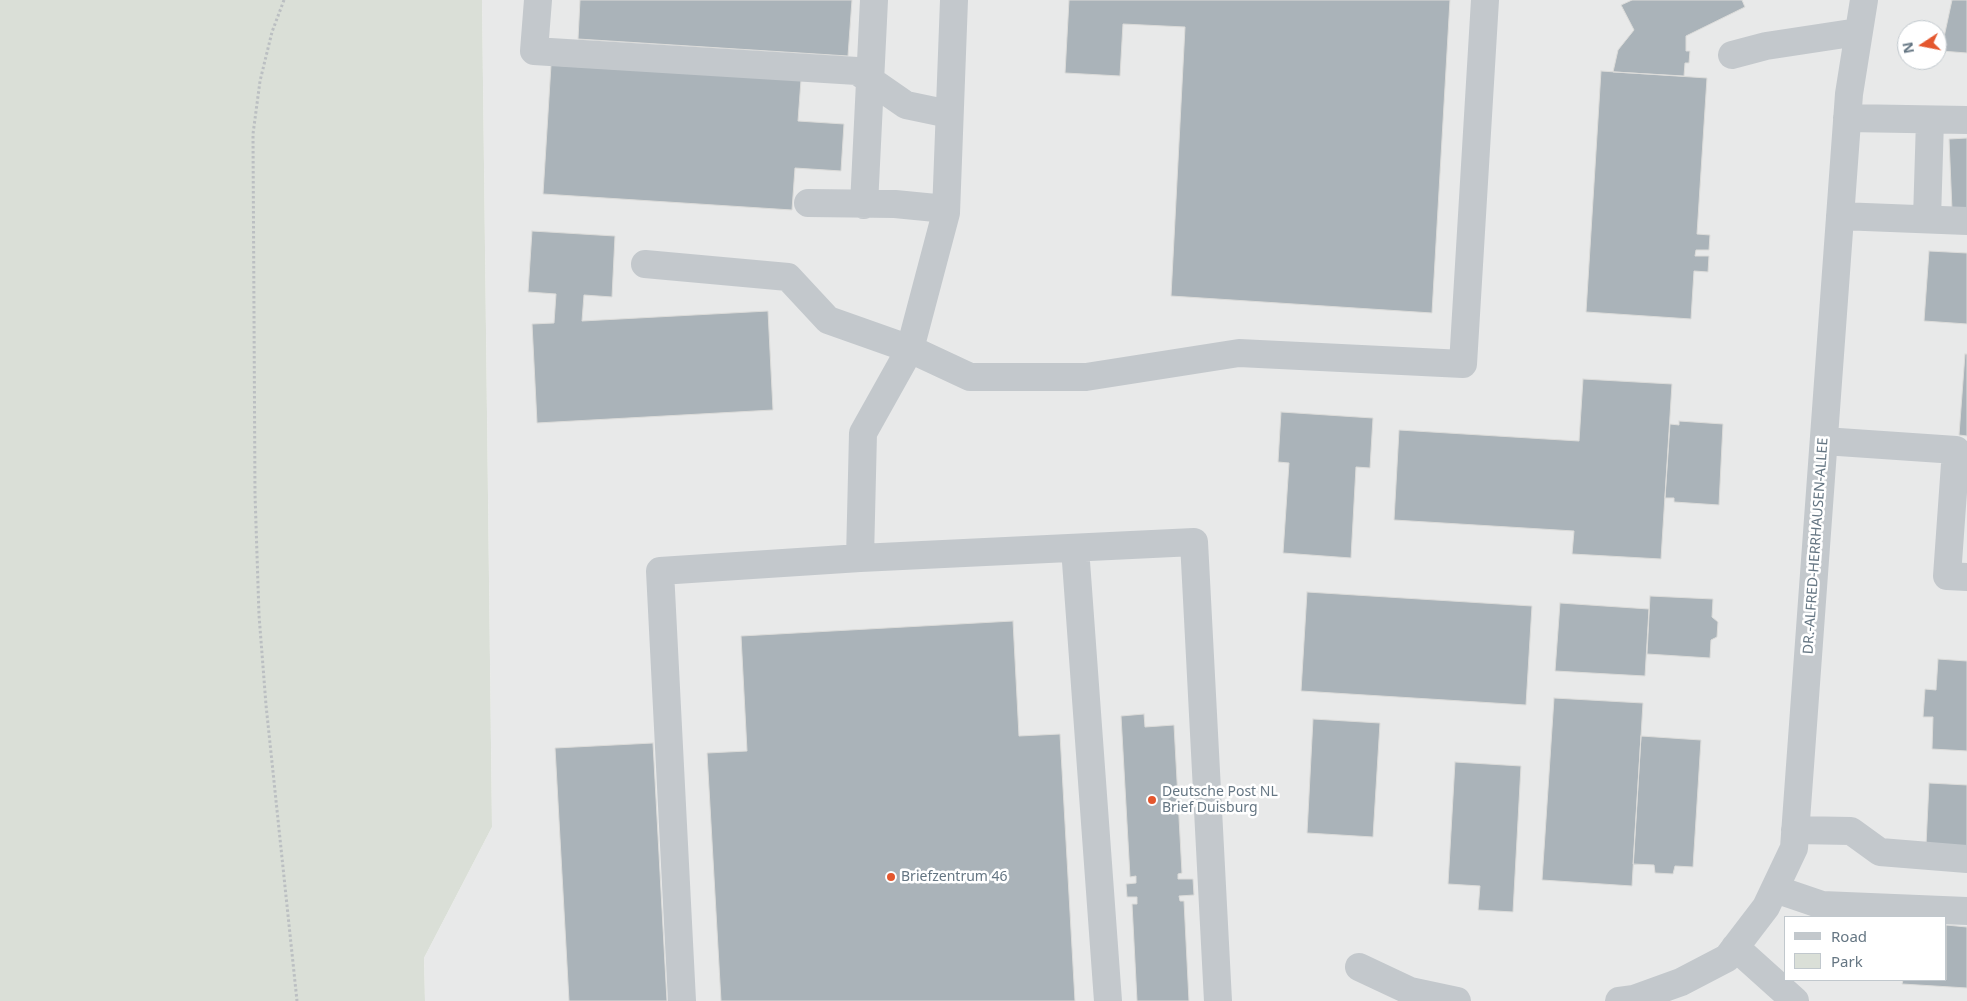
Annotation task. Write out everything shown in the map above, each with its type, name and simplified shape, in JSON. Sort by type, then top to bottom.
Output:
[{"type":"street","points":[[538,0],[534,51],[857,71],[906,106],[950,114]]},
{"type":"street","points":[[864,205],[874,0]]},
{"type":"street","points":[[860,558],[863,433],[910,349],[946,209],[954,0]]},
{"type":"street","points":[[645,264],[788,278],[828,320],[910,349],[970,378],[1086,377],[1240,353],[1463,364],[1485,0]]},
{"type":"street","name":"DR.-ALFRED-HERRHAUSEN-ALLEE","points":[[1619,1001],[1634,999],[1681,982],[1727,958],[1766,908],[1794,848],[1847,118],[1864,0]]},
{"type":"street","points":[[1732,55],[1766,46],[1858,32]]},
{"type":"street","points":[[1847,118],[1967,120]]},
{"type":"street","points":[[1927,219],[1930,120]]},
{"type":"street","points":[[808,203],[894,204],[946,209]]},
{"type":"street","points":[[1840,216],[1967,221]]},
{"type":"street","points":[[1824,441],[1956,450],[1947,576],[1967,577]]},
{"type":"street","points":[[682,1001],[660,571],[860,558],[1194,542],[1218,1001]]},
{"type":"street","points":[[1075,548],[1108,1001]]},
{"type":"street","points":[[1795,830],[1850,831],[1880,852],[1967,859]]},
{"type":"street","points":[[1774,889],[1822,905],[1967,912]]},
{"type":"street","points":[[1735,947],[1795,1001]]},
{"type":"street","points":[[1359,967],[1410,991],[1457,1001]]},
{"type":"path","points":[[284,0],[272,32],[260,81],[253,134],[255,494],[259,615],[266,705],[297,1001]]},
{"type":"shaded area","points":[[482,0],[1967,0],[1967,1001],[425,1001],[424,958],[492,827]]},
{"type":"green space","points":[[0,0],[482,0],[492,827],[424,958],[425,1001],[0,1001]]},
{"type":"building","points":[[580,0],[852,0],[848,56],[578,39]]},
{"type":"building","points":[[1069,0],[1450,0],[1432,313],[1171,296],[1185,27],[1123,24],[1120,76],[1065,73]]},
{"type":"building","points":[[1632,0],[1742,0],[1745,7],[1686,36],[1686,51],[1690,51],[1689,63],[1685,63],[1684,76],[1613,72],[1618,50],[1634,30],[1621,5]]},
{"type":"building","points":[[1952,0],[1967,0],[1967,53],[1947,51],[1947,23]]},
{"type":"building","points":[[551,65],[801,80],[798,121],[844,124],[841,171],[795,168],[792,210],[543,194]]},
{"type":"building","points":[[1601,71],[1707,78],[1697,234],[1710,235],[1709,250],[1696,250],[1695,256],[1709,256],[1708,272],[1694,271],[1691,319],[1586,312]]},
{"type":"building","points":[[1967,138],[1967,209],[1952,210],[1949,139]]},
{"type":"building","points":[[532,231],[615,236],[612,297],[584,295],[582,321],[768,311],[773,410],[537,423],[532,324],[554,323],[556,294],[528,292]]},
{"type":"building","points":[[1929,251],[1967,253],[1967,324],[1924,321]]},
{"type":"building","points":[[1965,354],[1967,354],[1967,436],[1959,435]]},
{"type":"building","points":[[1583,379],[1672,384],[1661,559],[1572,554],[1574,531],[1394,520],[1399,430],[1579,441]]},
{"type":"building","points":[[1281,412],[1373,418],[1370,468],[1356,467],[1351,558],[1283,553],[1289,463],[1278,462]]},
{"type":"building","points":[[1679,421],[1723,424],[1719,505],[1674,502],[1674,498],[1665,498],[1670,424],[1679,425]]},
{"type":"building","points":[[1307,592],[1532,606],[1526,705],[1301,691]]},
{"type":"building","points":[[1650,596],[1713,599],[1712,617],[1718,622],[1717,637],[1711,640],[1710,658],[1647,654]]},
{"type":"building","points":[[1560,603],[1649,609],[1645,676],[1555,671]]},
{"type":"building","name":"Briefzentrum 46","points":[[1013,621],[1019,736],[1060,734],[1075,1001],[721,1001],[707,753],[747,751],[741,636]]},
{"type":"building","points":[[1938,659],[1967,661],[1967,751],[1932,749],[1933,717],[1923,717],[1925,689],[1936,690]]},
{"type":"building","points":[[1554,698],[1643,703],[1632,886],[1542,880]]},
{"type":"building","name":"Deutsche Post NL Brief Duisburg","points":[[1144,714],[1145,727],[1174,725],[1182,873],[1178,874],[1178,879],[1193,879],[1194,895],[1179,896],[1180,901],[1184,901],[1189,1001],[1137,1001],[1132,904],[1137,904],[1137,897],[1127,897],[1126,884],[1136,883],[1136,876],[1130,877],[1121,716]]},
{"type":"building","points":[[1313,719],[1380,723],[1373,837],[1307,833]]},
{"type":"building","points":[[1641,736],[1701,740],[1693,867],[1675,866],[1673,874],[1655,873],[1654,865],[1633,864]]},
{"type":"building","points":[[653,743],[667,1001],[569,1001],[555,748]]},
{"type":"building","points":[[1455,762],[1521,766],[1513,912],[1478,910],[1480,886],[1448,884]]},
{"type":"building","points":[[1929,783],[1967,785],[1967,847],[1926,845]]},
{"type":"building","points":[[1947,925],[1967,927],[1967,988],[1902,984],[1903,981],[1947,981]]},
{"type":"place","name":"Deutsche Post NL Brief Duisburg","points":[[1152,800]]},
{"type":"place","name":"Briefzentrum 46","points":[[891,877]]}]
